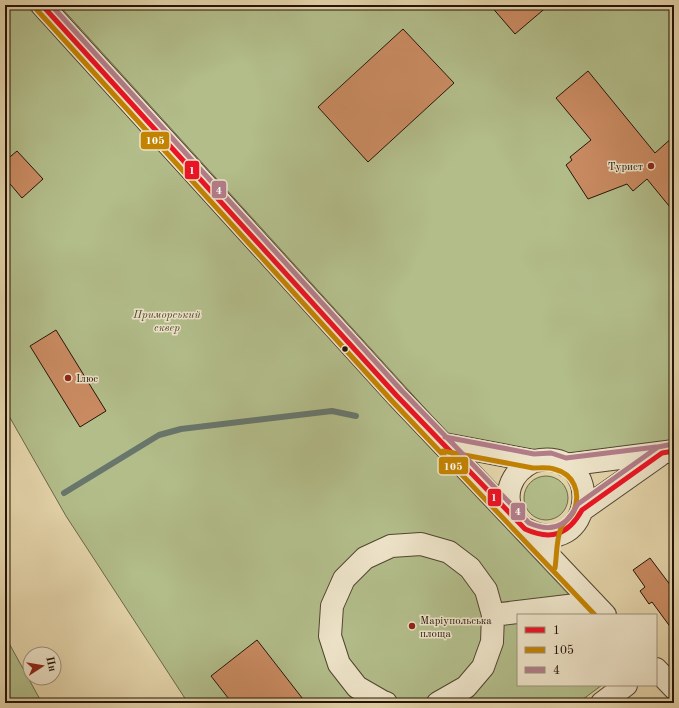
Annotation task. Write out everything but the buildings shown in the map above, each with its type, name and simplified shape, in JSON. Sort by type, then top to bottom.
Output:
[{"type":"street","points":[[42,5],[397,396],[599,609]]},
{"type":"street","points":[[444,444],[534,461],[550,460],[565,465],[577,475],[583,488],[584,502],[579,518],[567,530],[550,536],[541,536],[520,525],[509,506],[509,490],[515,475],[521,469],[534,461]]},
{"type":"street","points":[[565,465],[668,452]]},
{"type":"street","points":[[582,510],[668,452]]},
{"type":"street","points":[[562,569],[567,530]]},
{"type":"street","points":[[386,703],[357,687],[339,664],[330,636],[332,606],[344,579],[365,558],[391,546],[420,544],[449,552],[470,568],[486,590],[493,615],[492,642],[483,667],[466,688],[438,703]]},
{"type":"street","points":[[493,615],[599,609]]},
{"type":"street","points":[[657,670],[674,688]]},
{"type":"street","points":[[602,703],[625,686]]},
{"type":"green space","name":"Приморський сквер","points":[[5,5],[26,5],[389,404],[587,614],[517,614],[517,686],[601,686],[578,703],[188,703],[66,516],[5,409]]},
{"type":"green space","points":[[59,5],[674,5],[674,443],[567,456],[451,437]]},
{"type":"green space","points":[[546,476],[558,480],[564,486],[568,498],[564,510],[558,516],[546,520],[534,516],[528,510],[524,498],[528,486],[534,480]]},
{"type":"green space","points":[[5,636],[22,667],[22,686],[33,686],[42,703],[5,703]]},
{"type":"waterway","points":[[64,493],[159,435],[181,429],[332,411],[356,416]]},
{"type":"transit line","name":"1","points":[[42,5],[397,396],[525,529],[543,535],[551,535],[565,530],[577,518],[582,510],[662,453],[674,451]]},
{"type":"transit line","name":"4","points":[[51,5],[402,391],[529,523],[547,528],[562,524],[567,520],[578,504],[658,447],[673,444]]},
{"type":"transit line","name":"105","points":[[37,10],[392,401],[594,614]]},
{"type":"transit line","name":"4","points":[[445,437],[534,454],[551,453],[566,458],[656,447]]},
{"type":"transit line","name":"105","points":[[443,451],[533,468],[551,468],[561,471],[571,479],[576,491],[576,504],[573,513],[562,526],[559,533],[555,568]]},
{"type":"place","name":"Турист","points":[[651,166]]},
{"type":"place","name":"Ілюс","points":[[68,378]]},
{"type":"place","name":"Маріупольська площа","points":[[412,626]]}]
